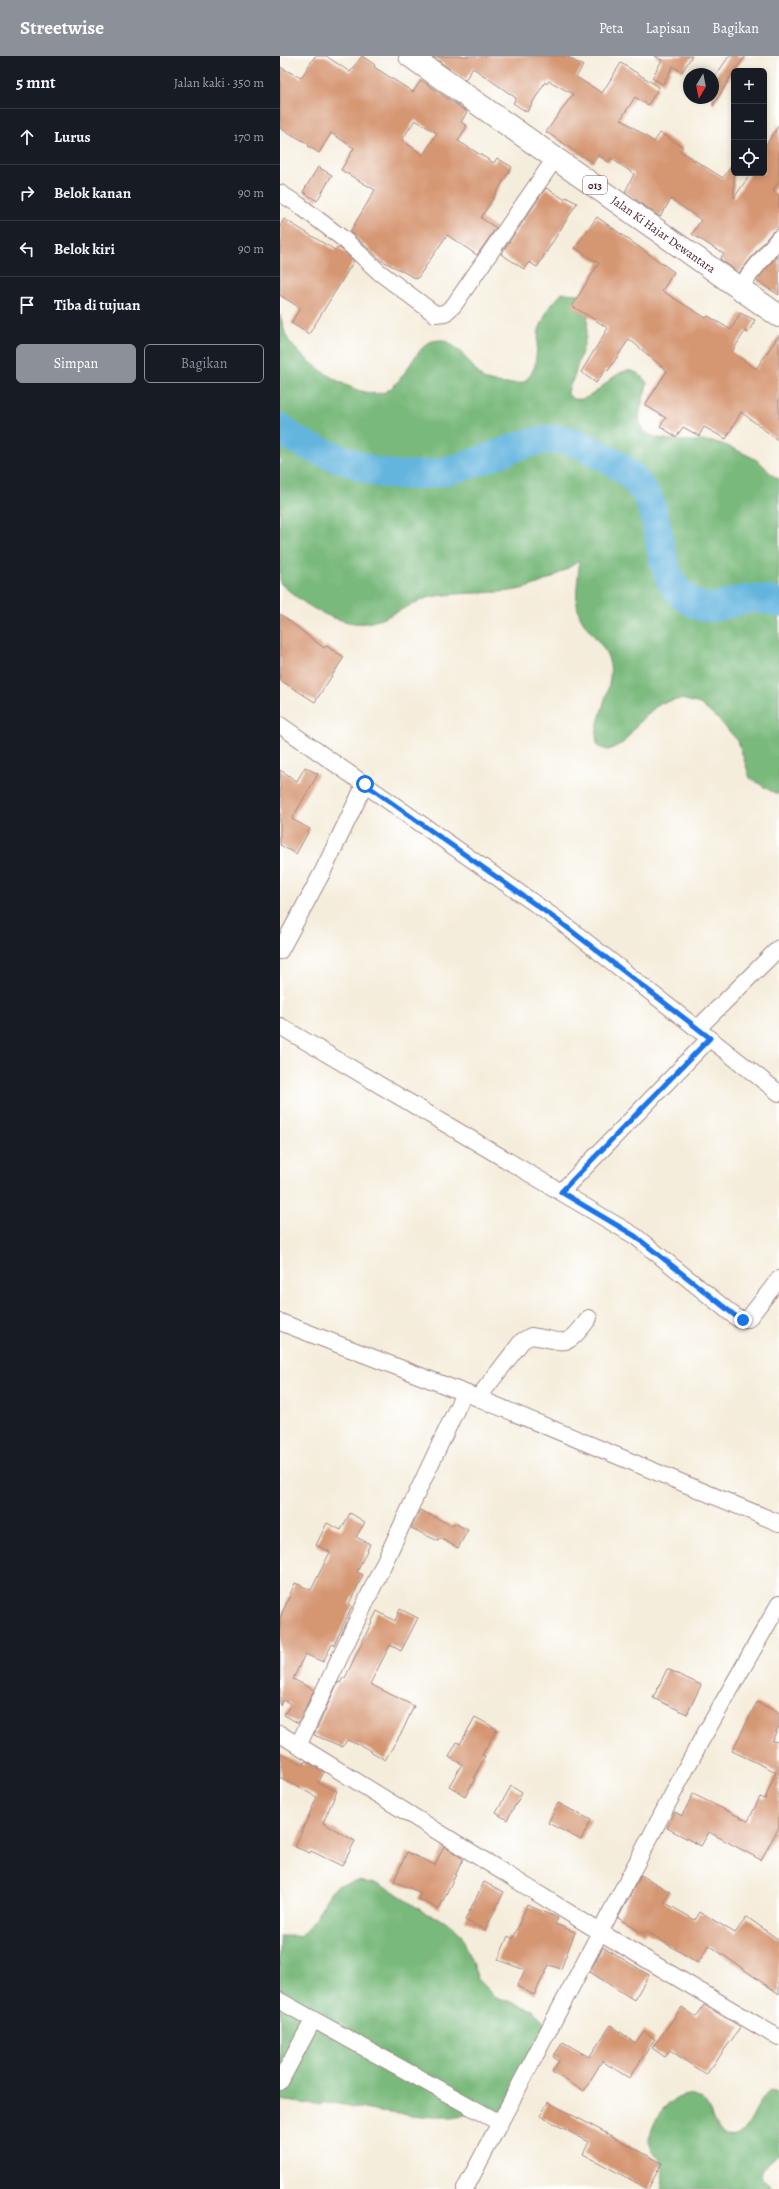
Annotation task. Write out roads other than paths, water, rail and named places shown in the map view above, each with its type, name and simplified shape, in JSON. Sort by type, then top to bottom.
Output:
[{"type":"main road","name":"Jalan Ki Hajar Dewantara","points":[[410,56],[556,157],[738,289],[779,316]]},
{"type":"street","points":[[280,193],[299,205],[346,241],[379,272],[421,304],[436,314],[445,313],[454,305],[556,157]]},
{"type":"street","points":[[738,289],[779,238]]},
{"type":"street","points":[[280,725],[560,922],[704,1033],[779,1094]]},
{"type":"street","points":[[280,951],[322,873],[365,784]]},
{"type":"street","points":[[561,1192],[779,948]]},
{"type":"street","points":[[280,1026],[635,1236],[738,1318],[748,1319],[779,1279]]},
{"type":"street","points":[[298,1746],[471,1395],[522,1341],[531,1336],[568,1342],[574,1338],[589,1318]]},
{"type":"street","points":[[280,1322],[471,1395],[779,1523]]},
{"type":"street","points":[[465,2189],[698,1746],[779,1604]]},
{"type":"street","points":[[280,1734],[600,1932],[779,2038]]},
{"type":"street","points":[[280,2001],[500,2123]]},
{"type":"street","points":[[280,2082],[313,2020]]},
{"type":"waterway","points":[[280,427],[293,438],[308,446],[372,471],[404,475],[418,475],[459,468],[514,448],[544,440],[555,439],[575,442],[624,469],[641,487],[651,504],[668,575],[680,593],[690,601],[708,608],[747,599],[779,603]]}]
